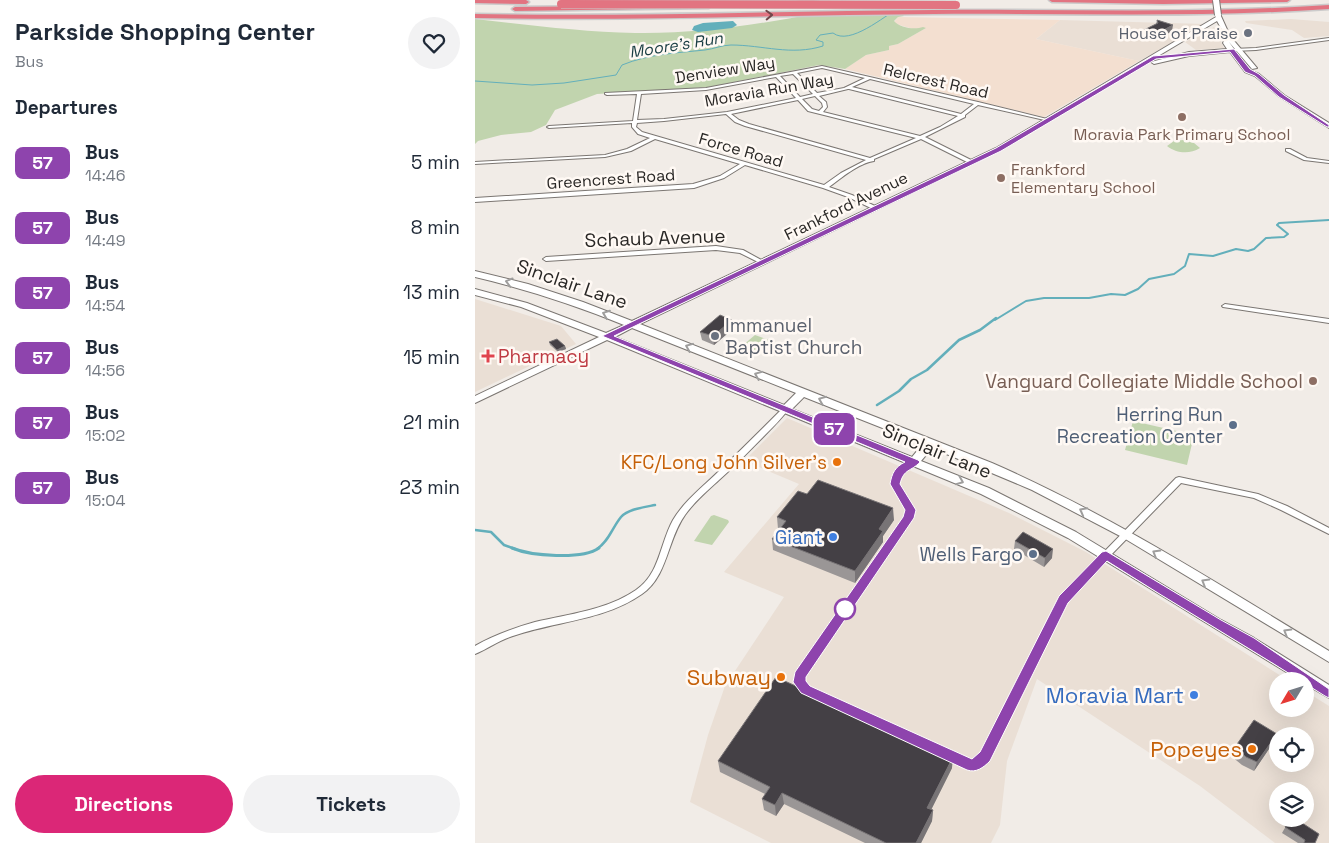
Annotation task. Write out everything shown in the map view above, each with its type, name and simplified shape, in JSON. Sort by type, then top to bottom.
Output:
[{"type":"highway","points":[[475,6],[718,0]]},
{"type":"highway","points":[[475,6],[676,9],[734,6],[785,0]]},
{"type":"highway","points":[[475,6],[713,11],[815,0]]},
{"type":"highway","points":[[1052,0],[1179,2],[1287,0]]},
{"type":"highway","points":[[1179,2],[1233,0]]},
{"type":"highway","points":[[475,6],[1229,7],[1329,3]]},
{"type":"highway","points":[[954,6],[1329,3]]},
{"type":"highway","points":[[1163,12],[1283,9],[1329,3]]},
{"type":"highway","points":[[954,6],[1283,9]]},
{"type":"highway","points":[[475,16],[658,18],[875,12],[1329,14]]},
{"type":"street","points":[[1216,0],[1218,16],[1228,38],[1257,71],[1257,75]]},
{"type":"street","name":"Frankford Avenue","points":[[475,400],[975,161],[1139,67],[1218,16]]},
{"type":"street","points":[[1228,38],[1226,42],[1247,71],[1257,75],[1281,96],[1329,126]]},
{"type":"street","points":[[1155,57],[1329,40]]},
{"type":"street","points":[[1139,67],[1175,56]]},
{"type":"street","name":"Relcrest Road","points":[[816,67],[1049,120]]},
{"type":"street","name":"Denview Way","points":[[607,94],[706,89],[816,67]]},
{"type":"street","points":[[794,72],[824,103],[821,112]]},
{"type":"street","points":[[776,75],[810,110],[922,138],[975,161]]},
{"type":"street","name":"Moravia Run Way","points":[[549,127],[635,122],[727,113],[849,88],[869,78]]},
{"type":"street","points":[[849,88],[963,116]]},
{"type":"street","points":[[635,122],[639,93]]},
{"type":"street","points":[[825,187],[843,173],[922,138],[963,116],[978,103]]},
{"type":"street","points":[[727,113],[747,126],[872,160]]},
{"type":"street","name":"Force Road","points":[[635,122],[635,127],[640,133],[653,138],[825,187],[875,208]]},
{"type":"street","points":[[475,163],[605,156],[629,150],[653,138]]},
{"type":"street","points":[[945,149],[975,161]]},
{"type":"street","points":[[1288,150],[1306,159],[1329,162]]},
{"type":"street","name":"Greencrest Road","points":[[475,200],[694,186],[722,177],[743,164]]},
{"type":"street","name":"Schaub Avenue","points":[[546,259],[716,248],[741,251],[762,262]]},
{"type":"street","name":"Sinclair Lane","points":[[475,274],[542,292],[633,324],[1036,487],[1126,534],[1329,657]]},
{"type":"street","name":"Sinclair Lane","points":[[475,292],[524,306],[607,336],[915,462],[1024,509],[1106,555],[1329,692]]},
{"type":"street","points":[[524,306],[542,292]]},
{"type":"street","points":[[1225,306],[1329,321]]},
{"type":"street","points":[[573,323],[665,337]]},
{"type":"street","points":[[573,323],[587,340],[585,347]]},
{"type":"street","points":[[475,650],[508,632],[605,610],[643,590],[659,569],[667,541],[682,514],[803,392]]},
{"type":"street","points":[[915,462],[930,443]]},
{"type":"street","points":[[1106,555],[1179,480],[1255,496],[1284,508],[1329,531]]},
{"type":"shaded area","points":[[898,17],[1060,20],[1036,39],[1139,61],[1044,117],[845,69],[866,55],[889,50],[889,46],[898,44],[926,28],[913,29],[896,24],[894,22]]},
{"type":"shaded area","points":[[1291,19],[1329,22],[1329,36],[1304,38],[1292,30],[1246,23],[1245,21]]},
{"type":"shaded area","points":[[1060,20],[1206,24],[1139,61],[1036,39]]},
{"type":"shaded area","points":[[1214,27],[1224,48],[1196,50],[1185,42]]},
{"type":"shaded area","points":[[475,299],[561,326],[576,344],[475,392]]},
{"type":"shaded area","points":[[787,418],[1009,513],[1086,552],[1275,672],[1269,672],[1269,718],[1314,718],[1314,697],[1329,706],[1329,843],[1275,843],[1200,786],[1037,679],[1007,761],[1000,825],[991,843],[771,843],[690,802],[708,735],[725,686],[784,597],[724,572],[799,484],[744,461]]},
{"type":"green space","points":[[813,14],[835,16],[902,14],[904,16],[898,17],[894,21],[908,28],[926,28],[898,44],[889,46],[889,50],[866,55],[845,69],[819,65],[709,87],[597,94],[555,110],[546,125],[531,132],[501,135],[478,141],[475,144],[475,19],[575,30],[657,33],[725,28]]},
{"type":"green space","points":[[1183,140],[1194,143],[1200,148],[1191,152],[1183,152],[1167,146],[1174,141]]},
{"type":"green space","points":[[755,335],[772,341],[759,353],[742,346]]},
{"type":"green space","points":[[1133,421],[1194,435],[1187,465],[1125,450]]},
{"type":"green space","points":[[714,515],[729,522],[712,545],[694,541],[711,516]]},
{"type":"water","points":[[733,21],[737,25],[732,28],[698,32],[692,30],[694,26],[703,23]]},
{"type":"building","points":[[1157,20],[1173,25],[1156,34],[1144,30],[1158,23]]},
{"type":"building","points":[[720,315],[732,320],[713,336],[700,332]]},
{"type":"building","points":[[557,339],[565,346],[557,350],[549,342]]},
{"type":"building","name":"Giant","points":[[818,480],[893,508],[879,529],[883,531],[855,571],[772,539],[786,521],[777,517],[798,491],[807,494]]},
{"type":"building","points":[[1023,532],[1053,549],[1045,558],[1015,541]]},
{"type":"building","points":[[776,677],[833,703],[835,700],[886,723],[884,726],[953,757],[927,808],[933,810],[916,843],[886,843],[782,793],[775,805],[762,799],[770,787],[718,761]]},
{"type":"building","name":"Popeyes","points":[[1254,720],[1269,729],[1269,745],[1257,762],[1246,757],[1235,747]]},
{"type":"building","points":[[1285,827],[1308,827],[1319,834],[1315,843],[1304,843],[1305,840]]},
{"type":"waterway","name":"Moore's Run","points":[[475,81],[532,85],[564,83],[616,75],[622,65],[642,58],[728,45],[788,50],[811,49],[823,46],[823,42],[816,40],[820,35],[833,33],[840,36],[848,36],[857,33],[899,8]]},
{"type":"waterway","points":[[995,320],[1026,301],[1044,298],[1089,298],[1111,294],[1125,295],[1138,289],[1149,279],[1174,274],[1185,266],[1189,254],[1213,256],[1236,249],[1248,251],[1254,249],[1266,238],[1284,237],[1288,234],[1277,225],[1279,223],[1329,220]]},
{"type":"waterway","points":[[877,405],[899,391],[911,379],[927,370],[959,340],[980,330],[996,318]]},
{"type":"waterway","points":[[597,549],[605,542],[624,514],[655,505]]},
{"type":"waterway","points":[[475,530],[491,532],[504,545],[515,549]]},
{"type":"waterway","points":[[512,548],[520,551],[556,556],[581,554],[597,549]]},
{"type":"bus line","name":"57","points":[[1329,126],[1281,96],[1257,75],[1247,71],[1232,50],[1155,57],[1014,141],[607,336],[915,462],[903,468],[897,474],[895,484],[910,510],[908,518],[799,676],[799,682],[806,690],[971,765],[978,764],[985,757],[1063,600],[1106,555],[1329,692]]},
{"type":"place","name":"House of Praise","points":[[1248,33]]},
{"type":"place","name":"Moravia Park Primary School","points":[[1182,117]]},
{"type":"place","name":"Frankford Elementary School","points":[[1001,178]]},
{"type":"place","name":"Immanuel Baptist Church","points":[[715,336]]},
{"type":"place","name":"Pharmacy","points":[[488,356]]},
{"type":"place","name":"Vanguard Collegiate Middle School","points":[[1313,381]]},
{"type":"place","name":"Herring Run Recreation Center","points":[[1233,425]]},
{"type":"place","name":"KFC/Long John Silver’s","points":[[837,462]]},
{"type":"place","name":"Giant","points":[[833,537]]},
{"type":"place","name":"Wells Fargo","points":[[1033,554]]},
{"type":"place","name":"Subway","points":[[781,677]]},
{"type":"place","name":"Moravia Mart","points":[[1194,695]]},
{"type":"place","name":"Popeyes","points":[[1252,749]]}]
